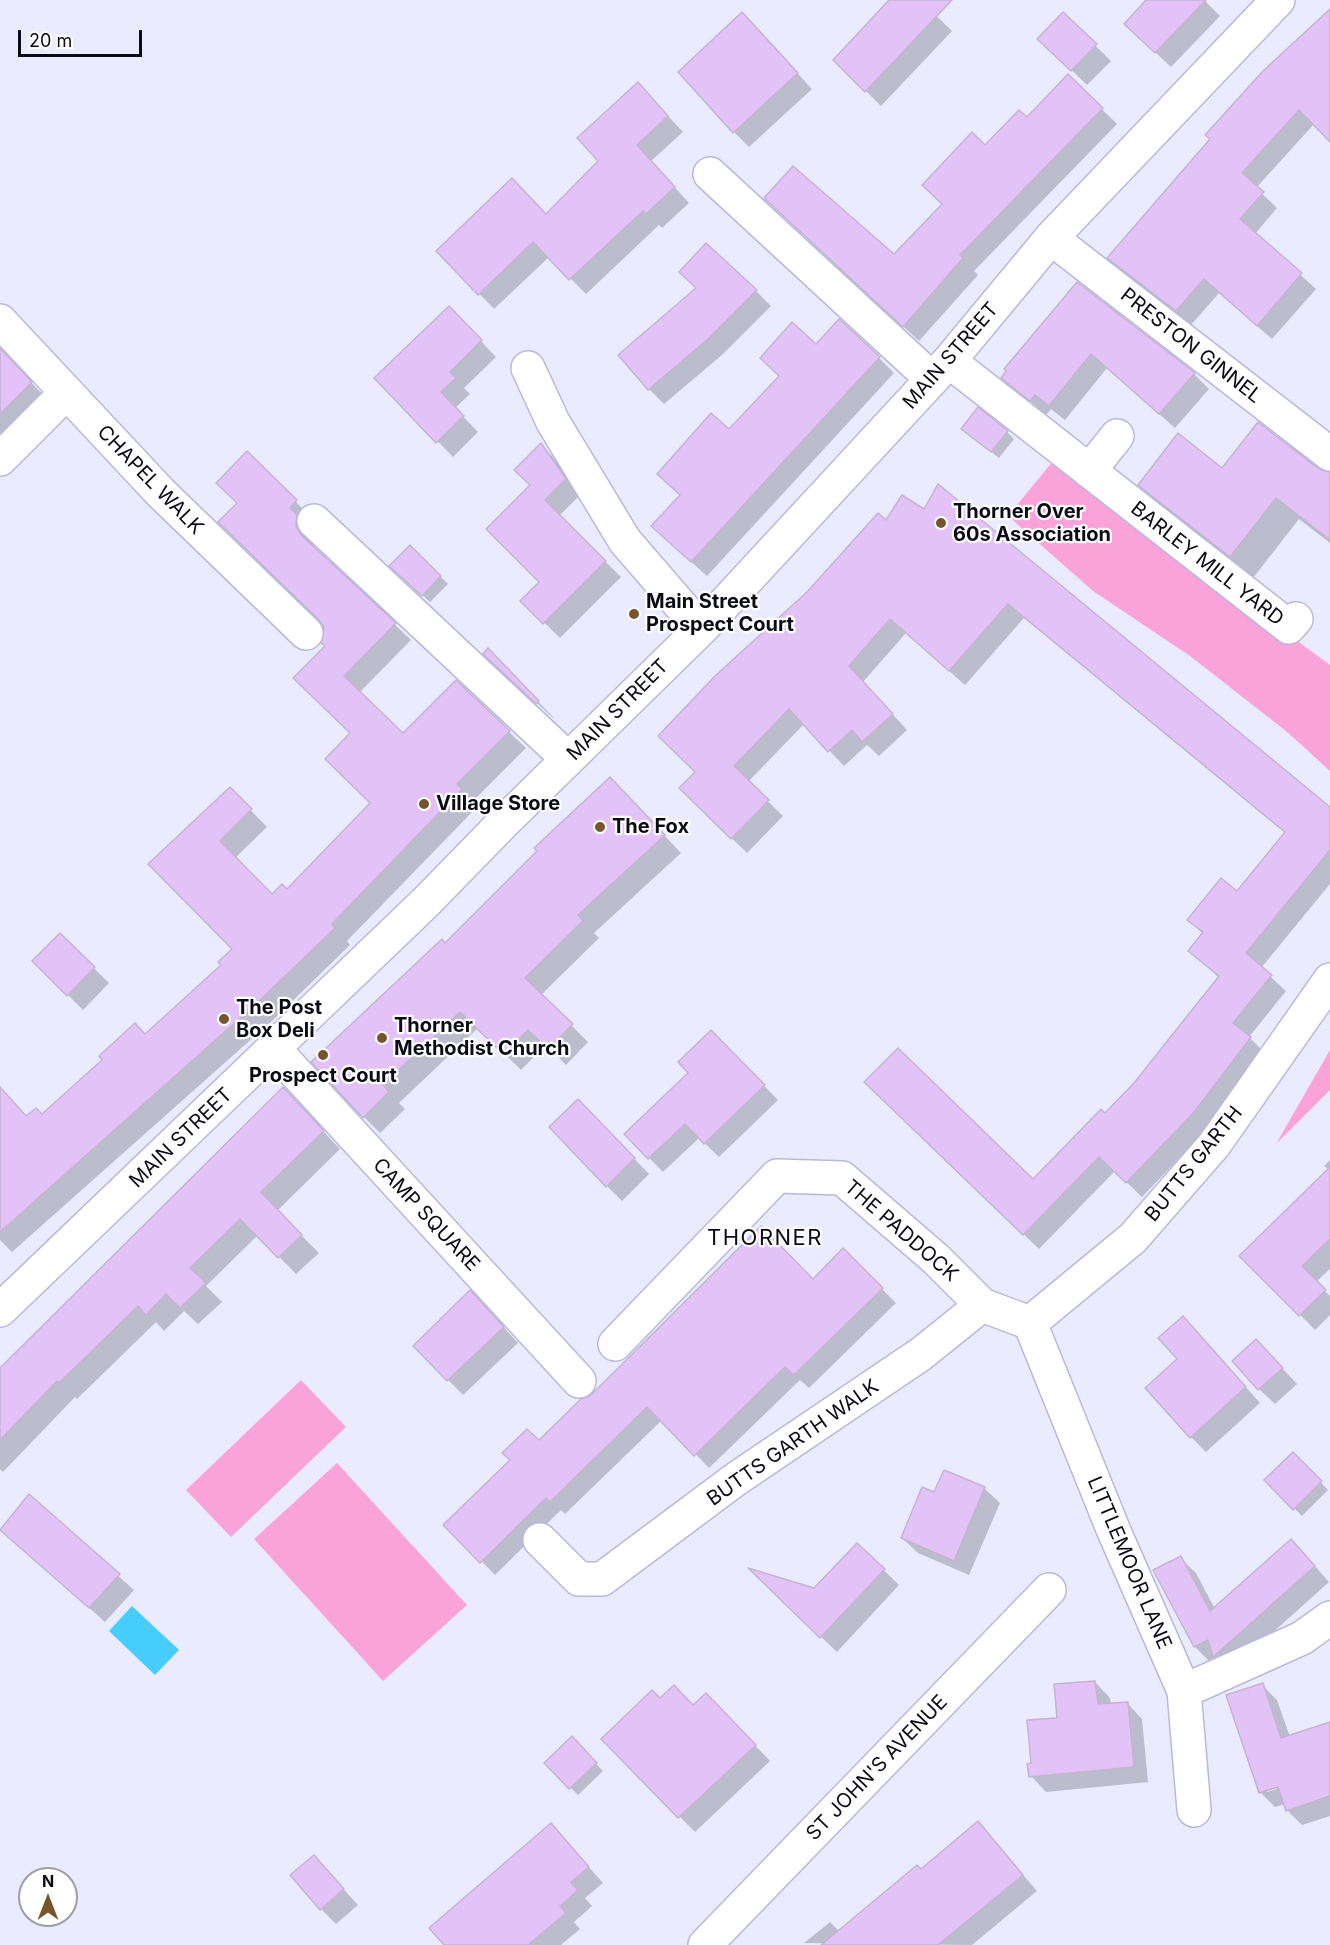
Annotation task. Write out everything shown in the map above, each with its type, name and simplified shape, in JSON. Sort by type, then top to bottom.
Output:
[{"type":"street","name":"MAIN STREET","points":[[0,1310],[274,1049],[700,629],[941,370],[1051,238],[1278,0]]},
{"type":"street","name":"BARLEY MILL YARD","points":[[710,174],[941,370],[1089,471],[1289,627],[1296,619]]},
{"type":"street","name":"PRESTON GINNEL","points":[[1051,238],[1330,454]]},
{"type":"street","name":"CHAPEL WALK","points":[[0,321],[161,493],[306,633]]},
{"type":"street","points":[[528,368],[553,422],[625,541],[700,629]]},
{"type":"street","points":[[0,459],[66,393]]},
{"type":"street","points":[[1089,471],[1117,436]]},
{"type":"street","points":[[314,521],[568,759]]},
{"type":"street","name":"BUTTS GARTH","points":[[1030,1323],[1133,1238],[1214,1145],[1330,980]]},
{"type":"street","name":"CAMP SQUARE","points":[[274,1049],[579,1381]]},
{"type":"street","name":"THE PADDOCK","points":[[615,1344],[777,1176],[842,1178],[936,1259],[981,1305],[1030,1323]]},
{"type":"street","name":"BUTTS GARTH WALK","points":[[540,1540],[579,1579],[602,1579],[736,1479],[921,1354],[981,1305]]},
{"type":"street","name":"LITTLEMOOR LANE","points":[[1030,1323],[1113,1529],[1184,1690],[1194,1810]]},
{"type":"street","name":"ST JOHN'S AVENUE","points":[[705,1945],[1049,1590]]},
{"type":"street","points":[[1184,1690],[1302,1638],[1330,1618]]},
{"type":"shaded area","points":[[1053,461],[1330,665],[1330,771],[1286,731],[1190,656],[1093,591],[1008,516]]},
{"type":"shaded area","points":[[1330,1050],[1330,1090],[1276,1144]]},
{"type":"shaded area","points":[[301,1380],[346,1427],[231,1537],[186,1490]]},
{"type":"shaded area","points":[[337,1463],[467,1605],[383,1681],[254,1539]]},
{"type":"water","points":[[132,1606],[179,1650],[155,1675],[109,1631]]},
{"type":"building","points":[[889,0],[952,0],[865,92],[833,60]]},
{"type":"building","points":[[1146,0],[1206,0],[1155,53],[1124,24]]},
{"type":"building","points":[[1330,9],[1330,142],[1299,110],[1242,173],[1264,192],[1240,219],[1302,273],[1257,326],[1204,279],[1176,311],[1107,258],[1210,139],[1205,135],[1263,71]]},
{"type":"building","points":[[742,12],[798,73],[733,133],[678,72]]},
{"type":"building","points":[[1063,12],[1097,44],[1071,71],[1037,39]]},
{"type":"building","points":[[1068,74],[1103,108],[960,255],[963,258],[903,327],[764,198],[793,166],[894,254],[942,204],[922,185],[972,132],[985,145],[1019,110],[1027,117]]},
{"type":"building","points":[[638,82],[668,116],[637,145],[675,187],[646,214],[643,211],[569,280],[533,242],[478,295],[436,251],[512,178],[546,214],[598,161],[577,138]]},
{"type":"building","points":[[706,243],[757,290],[708,339],[648,390],[618,355],[696,288],[679,272]]},
{"type":"building","points":[[1077,282],[1195,373],[1159,414],[1091,354],[1049,406],[1035,395],[1030,401],[1001,378],[1006,371],[1004,369]]},
{"type":"building","points":[[449,306],[482,340],[450,372],[456,378],[441,392],[464,416],[436,443],[374,378]]},
{"type":"building","points":[[839,319],[880,357],[691,562],[651,526],[680,495],[657,474],[711,413],[729,429],[779,376],[760,358],[792,322],[816,344]]},
{"type":"building","points":[[0,348],[32,382],[0,414]]},
{"type":"building","points":[[978,407],[1008,431],[991,452],[961,429]]},
{"type":"building","points":[[1258,422],[1319,469],[1330,472],[1330,540],[1276,498],[1230,557],[1138,485],[1178,433],[1222,468]]},
{"type":"building","points":[[541,443],[566,479],[545,500],[606,561],[543,624],[520,601],[539,582],[486,529],[530,485],[514,470]]},
{"type":"building","points":[[247,451],[297,500],[290,508],[297,515],[296,526],[301,535],[396,623],[344,676],[403,733],[456,680],[510,731],[457,784],[462,789],[332,924],[335,928],[257,1003],[0,1232],[0,1087],[26,1116],[36,1108],[42,1114],[102,1060],[99,1056],[135,1023],[145,1034],[221,965],[218,962],[232,949],[148,864],[230,787],[252,809],[220,841],[272,894],[282,884],[287,889],[370,803],[325,759],[350,733],[293,678],[325,646],[321,643],[324,627],[218,522],[237,503],[216,483]]},
{"type":"building","points":[[938,484],[1330,807],[1330,850],[1246,953],[1272,975],[1233,1023],[1251,1037],[1195,1111],[1126,1183],[1099,1157],[1023,1235],[864,1082],[898,1048],[1033,1179],[1101,1109],[1105,1113],[1134,1083],[1219,976],[1188,951],[1203,932],[1187,920],[1221,878],[1237,891],[1285,832],[1008,604],[949,671],[890,619],[849,666],[893,714],[862,742],[852,730],[828,752],[789,709],[734,766],[769,800],[731,839],[679,788],[695,772],[658,736],[715,676],[807,592],[878,513],[886,520],[902,495],[924,509]]},
{"type":"building","points":[[410,545],[441,576],[422,596],[389,566]]},
{"type":"building","points":[[488,648],[539,701],[536,704],[483,654]]},
{"type":"building","points":[[610,777],[665,835],[578,915],[583,921],[525,978],[573,1024],[548,1049],[528,1030],[503,1054],[460,1012],[383,1085],[389,1092],[363,1118],[311,1062],[442,939],[445,943],[537,851],[534,848]]},
{"type":"building","points":[[60,933],[95,967],[67,996],[32,961]]},
{"type":"building","points":[[711,1030],[765,1085],[704,1144],[685,1124],[648,1159],[624,1134],[688,1073],[678,1062]]},
{"type":"building","points":[[283,1087],[324,1131],[261,1192],[302,1235],[278,1258],[240,1219],[190,1268],[206,1283],[180,1308],[166,1294],[146,1315],[138,1306],[59,1383],[57,1381],[0,1440],[0,1368]]},
{"type":"building","points":[[578,1099],[635,1158],[606,1187],[549,1127]]},
{"type":"building","points":[[1330,1167],[1330,1239],[1302,1266],[1326,1290],[1299,1316],[1239,1256]]},
{"type":"building","points":[[761,1226],[813,1279],[843,1248],[883,1288],[794,1375],[785,1367],[694,1456],[647,1407],[550,1502],[546,1498],[480,1563],[443,1525],[510,1460],[502,1453],[527,1429],[539,1440],[581,1399],[591,1395]]},
{"type":"building","points":[[470,1290],[504,1327],[447,1381],[413,1346]]},
{"type":"building","points":[[1183,1316],[1246,1387],[1190,1438],[1145,1388],[1177,1359],[1158,1338]]},
{"type":"building","points":[[1256,1339],[1283,1368],[1258,1390],[1232,1361]]},
{"type":"building","points":[[1293,1452],[1322,1481],[1293,1510],[1264,1480]]},
{"type":"building","points":[[944,1470],[985,1487],[954,1561],[901,1538],[922,1487],[934,1492]]},
{"type":"building","points":[[29,1494],[120,1574],[89,1608],[0,1530]]},
{"type":"building","points":[[1291,1539],[1315,1566],[1213,1657],[1208,1640],[1194,1647],[1153,1570],[1181,1556],[1210,1611]]},
{"type":"building","points":[[857,1543],[885,1569],[820,1638],[748,1568],[814,1588]]},
{"type":"building","points":[[1095,1681],[1098,1704],[1128,1702],[1134,1767],[1029,1777],[1027,1764],[1031,1763],[1027,1720],[1057,1718],[1054,1684]]},
{"type":"building","points":[[1263,1683],[1281,1738],[1330,1722],[1330,1796],[1286,1811],[1278,1787],[1259,1793],[1226,1695]]},
{"type":"building","points":[[674,1685],[693,1705],[706,1693],[756,1745],[678,1818],[601,1739],[652,1690],[660,1698]]},
{"type":"building","points":[[572,1736],[597,1763],[569,1789],[544,1763]]},
{"type":"building","points":[[978,1821],[1023,1875],[938,1945],[821,1945],[917,1865],[921,1869]]},
{"type":"building","points":[[551,1823],[589,1867],[571,1882],[578,1890],[560,1906],[566,1913],[528,1945],[444,1945],[429,1928]]},
{"type":"building","points":[[314,1855],[344,1889],[320,1910],[290,1875]]},
{"type":"place","name":"Thorner Over 60s Association","points":[[941,523]]},
{"type":"place","name":"Main Street Prospect Court","points":[[634,614]]},
{"type":"place","name":"Village Store","points":[[424,804]]},
{"type":"place","name":"The Fox","points":[[600,827]]},
{"type":"place","name":"The Post Box Deli","points":[[224,1019]]},
{"type":"place","name":"Thorner Methodist Church","points":[[382,1038]]},
{"type":"place","name":"Prospect Court","points":[[323,1055]]},
{"type":"district","name":"THORNER","points":[[765,1238]]}]
